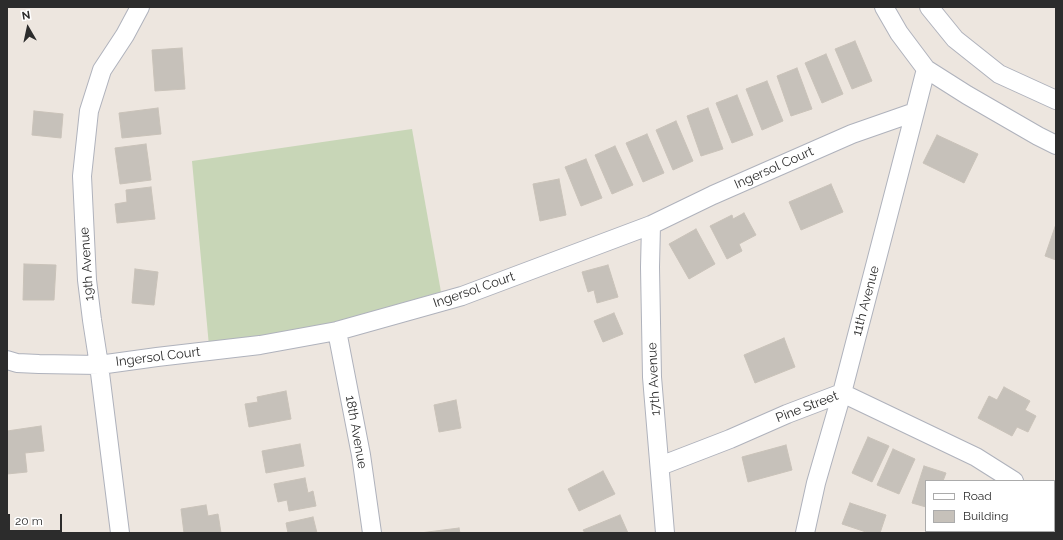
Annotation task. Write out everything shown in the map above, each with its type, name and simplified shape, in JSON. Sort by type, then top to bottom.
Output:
[{"type":"street","name":"19th Avenue","points":[[120,533],[100,365],[86,280],[82,176],[89,110],[102,70],[125,35],[140,7]]},
{"type":"street","points":[[884,7],[899,33],[926,69],[967,95],[1056,145]]},
{"type":"street","points":[[929,7],[955,39],[998,74],[1056,100]]},
{"type":"street","name":"11th Avenue","points":[[805,533],[816,483],[842,393],[926,69]]},
{"type":"street","name":"Ingersol Court","points":[[7,360],[39,364],[100,365],[157,356],[260,345],[337,331],[462,296],[651,225],[713,195],[818,148],[852,134],[916,112]]},
{"type":"street","name":"17th Avenue","points":[[651,225],[650,267],[652,378],[665,533]]},
{"type":"street","name":"18th Avenue","points":[[337,331],[361,455],[372,533]]},
{"type":"street","name":"Pine Street","points":[[660,466],[842,393],[976,457],[1012,480]]},
{"type":"green space","points":[[412,129],[441,292],[331,323],[209,346],[192,161]]},
{"type":"building","points":[[855,41],[872,81],[852,89],[835,49]]},
{"type":"building","points":[[182,48],[185,89],[155,91],[152,50]]},
{"type":"building","points":[[826,54],[843,94],[822,103],[805,63]]},
{"type":"building","points":[[797,68],[812,109],[791,116],[777,76]]},
{"type":"building","points":[[767,81],[783,121],[762,130],[746,89]]},
{"type":"building","points":[[737,95],[753,135],[732,143],[716,103]]},
{"type":"building","points":[[158,108],[161,134],[122,138],[119,113]]},
{"type":"building","points":[[708,108],[723,149],[701,156],[687,116]]},
{"type":"building","points":[[34,111],[63,114],[61,138],[32,135]]},
{"type":"building","points":[[676,121],[693,161],[673,170],[656,130]]},
{"type":"building","points":[[647,134],[664,173],[643,182],[626,143]]},
{"type":"building","points":[[937,135],[978,154],[964,183],[923,163]]},
{"type":"building","points":[[146,144],[151,180],[120,184],[115,148]]},
{"type":"building","points":[[615,146],[633,185],[612,194],[595,155]]},
{"type":"building","points":[[586,159],[602,198],[581,206],[565,167]]},
{"type":"building","points":[[559,179],[566,215],[540,221],[533,184]]},
{"type":"building","points":[[831,184],[843,212],[801,230],[789,202]]},
{"type":"building","points":[[151,187],[155,219],[117,223],[115,204],[127,202],[126,190]]},
{"type":"building","points":[[744,213],[756,235],[739,244],[742,251],[727,259],[710,226],[732,215],[733,219]]},
{"type":"building","points":[[1056,224],[1056,260],[1045,256]]},
{"type":"building","points":[[696,229],[715,264],[689,279],[669,244]]},
{"type":"building","points":[[24,264],[56,265],[54,300],[23,300]]},
{"type":"building","points":[[608,265],[618,297],[597,303],[594,290],[588,292],[582,272]]},
{"type":"building","points":[[135,269],[158,272],[154,305],[132,303]]},
{"type":"building","points":[[614,313],[623,334],[603,342],[594,321]]},
{"type":"building","points":[[784,338],[795,367],[755,383],[744,355]]},
{"type":"building","points":[[1004,387],[1030,401],[1025,410],[1036,416],[1028,432],[1017,427],[1012,436],[978,418],[989,396],[997,400]]},
{"type":"building","points":[[286,391],[291,419],[249,427],[245,404],[258,402],[257,397]]},
{"type":"building","points":[[456,400],[461,428],[439,432],[434,405]]},
{"type":"building","points":[[41,426],[44,451],[25,453],[27,472],[7,474],[7,431]]},
{"type":"building","points":[[868,437],[889,446],[872,482],[852,473]]},
{"type":"building","points":[[300,444],[304,466],[266,473],[262,451]]},
{"type":"building","points":[[786,445],[792,470],[748,482],[742,457]]},
{"type":"building","points":[[893,449],[915,459],[899,494],[877,485]]},
{"type":"building","points":[[924,466],[946,473],[943,480],[925,480],[925,507],[912,503]]},
{"type":"building","points":[[603,471],[615,494],[579,511],[568,489]]},
{"type":"building","points":[[305,478],[308,493],[313,491],[316,506],[289,511],[287,500],[278,502],[274,484]]},
{"type":"building","points":[[850,503],[886,515],[880,533],[869,533],[842,524]]},
{"type":"building","points":[[206,505],[208,516],[218,514],[221,533],[184,533],[181,509]]},
{"type":"building","points":[[620,515],[628,533],[585,533],[583,530]]},
{"type":"building","points":[[313,517],[317,533],[288,533],[286,523]]},
{"type":"building","points":[[459,528],[460,533],[420,533]]},
{"type":"building","points":[[965,532],[992,532],[990,533]]}]
